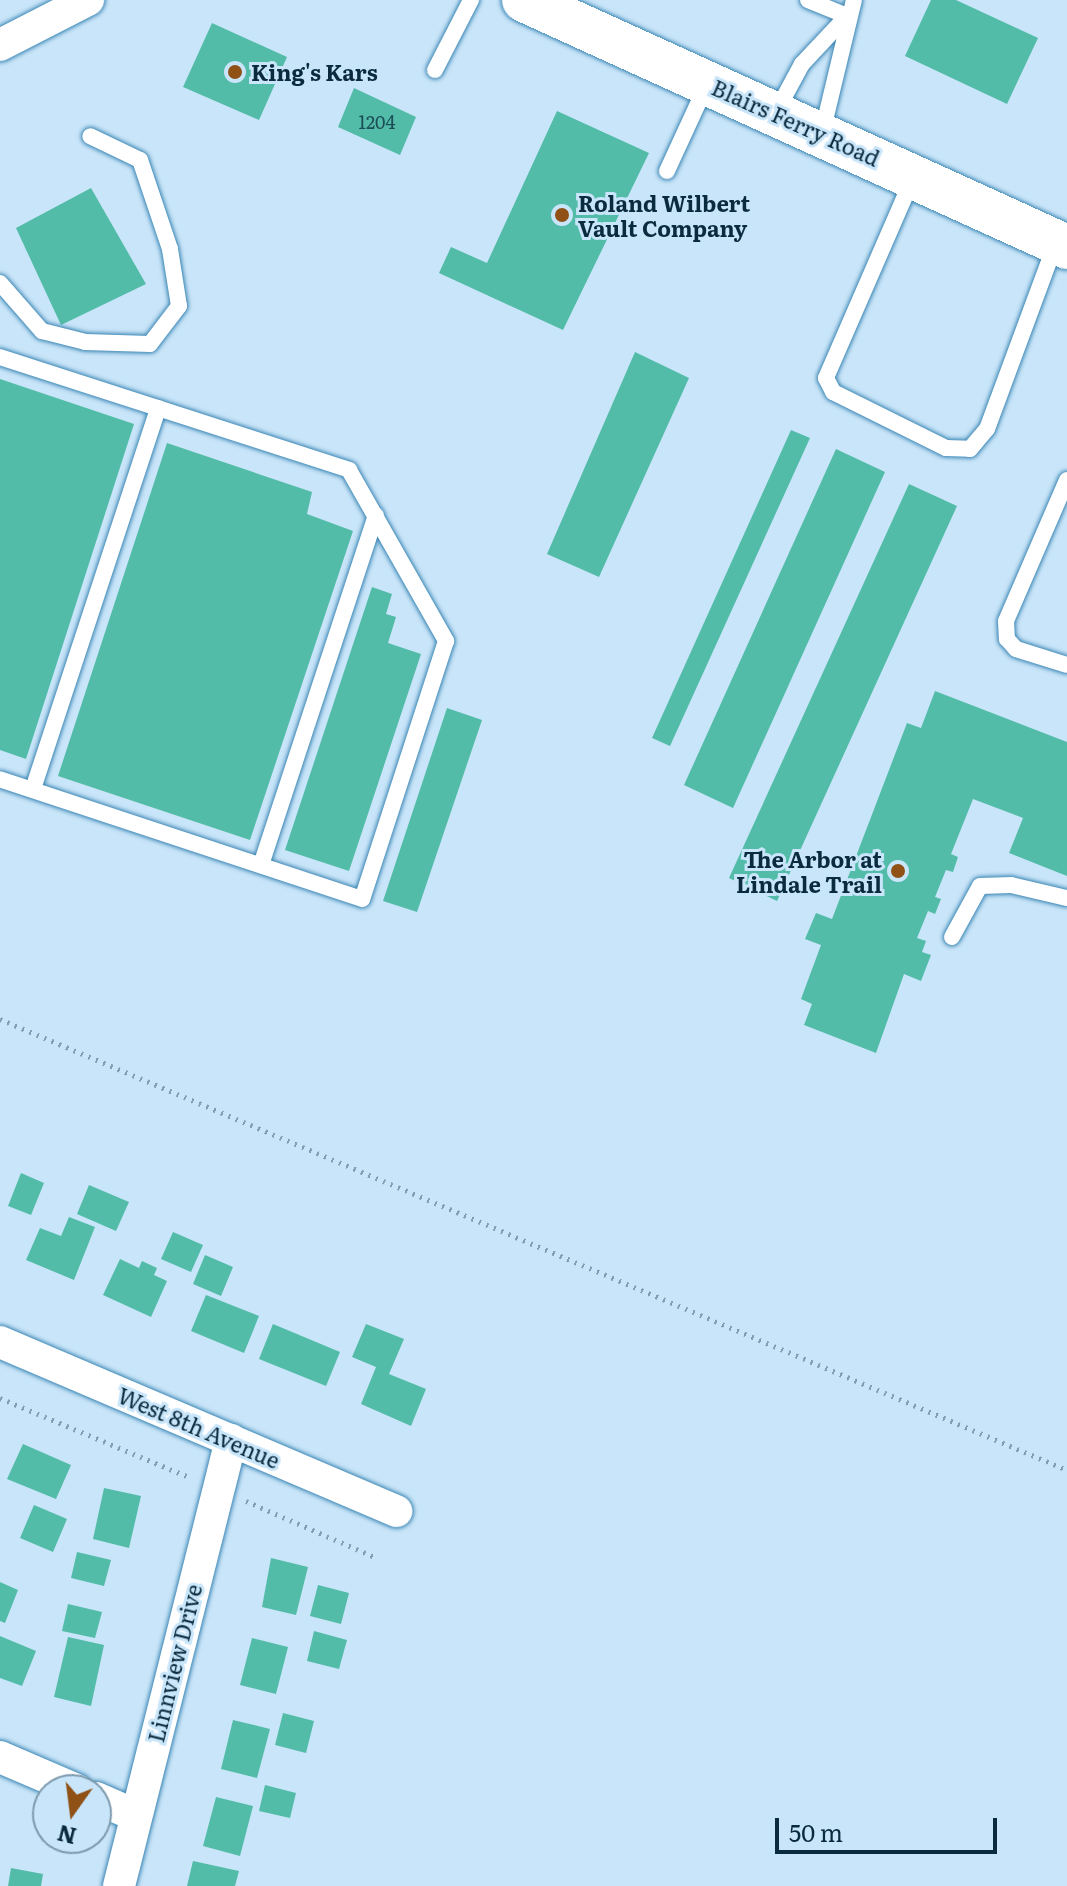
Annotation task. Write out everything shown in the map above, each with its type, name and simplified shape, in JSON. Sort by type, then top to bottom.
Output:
[{"type":"main road","name":"Blairs Ferry Road","points":[[524,0],[776,112],[1061,245]]},
{"type":"street","points":[[0,45],[88,0]]},
{"type":"street","name":"West 8th Avenue","points":[[0,1342],[397,1511]]},
{"type":"street","name":"Linnview Drive","points":[[119,1886],[231,1440]]},
{"type":"street","points":[[0,1757],[40,1774]]},
{"type":"street","points":[[112,1805],[135,1815]]},
{"type":"lane","points":[[435,70],[471,0]]},
{"type":"lane","points":[[808,0],[847,16]]},
{"type":"lane","points":[[822,133],[847,16],[854,0]]},
{"type":"lane","points":[[776,112],[802,64],[847,16]]},
{"type":"lane","points":[[667,171],[708,82]]},
{"type":"lane","points":[[0,283],[42,331],[85,342],[150,344],[179,306],[170,249],[140,160],[90,136]]},
{"type":"lane","points":[[914,175],[826,378],[833,392],[946,448],[970,449],[987,429],[1061,245]]},
{"type":"lane","points":[[0,357],[349,470],[446,641],[362,899],[0,779]]},
{"type":"lane","points":[[33,789],[158,408]]},
{"type":"lane","points":[[1067,480],[1006,621],[1007,639],[1016,649],[1067,665]]},
{"type":"lane","points":[[261,865],[376,515]]},
{"type":"lane","points":[[952,937],[980,886],[1011,885],[1067,898]]},
{"type":"path","points":[[0,1019],[1067,1470]]},
{"type":"path","points":[[0,1398],[202,1483]]},
{"type":"path","points":[[234,1496],[375,1557]]},
{"type":"building","points":[[931,0],[956,0],[1038,38],[1007,104],[905,56]]},
{"type":"building","name":"King's Kars","points":[[212,23],[287,57],[259,120],[183,87]]},
{"type":"building","name":"King's Kars","points":[[354,88],[416,117],[400,155],[338,127]]},
{"type":"building","name":"Roland Wilbert Vault Company","points":[[557,111],[649,153],[563,330],[439,273],[451,247],[487,263]]},
{"type":"building","points":[[91,188],[146,284],[61,325],[16,228]]},
{"type":"building","points":[[635,352],[689,378],[599,577],[547,554]]},
{"type":"building","points":[[0,379],[134,424],[26,759],[0,750]]},
{"type":"building","points":[[791,430],[810,438],[670,746],[652,738]]},
{"type":"building","points":[[167,443],[312,492],[307,514],[353,531],[250,840],[58,776]]},
{"type":"building","points":[[836,449],[885,472],[733,808],[684,785]]},
{"type":"building","points":[[909,484],[957,506],[777,901],[729,878]]},
{"type":"building","points":[[372,587],[392,594],[386,614],[396,617],[388,643],[421,654],[349,871],[285,850]]},
{"type":"building","name":"The Arbor at Lindale Trail","points":[[935,691],[1067,742],[1067,876],[1009,853],[1023,818],[973,799],[951,854],[958,857],[953,872],[946,870],[935,897],[941,899],[935,914],[928,911],[917,938],[926,941],[922,952],[931,955],[921,981],[904,974],[876,1053],[804,1025],[812,1004],[801,999],[821,945],[805,939],[816,913],[832,919],[907,723],[921,728]]},
{"type":"building","points":[[447,708],[482,720],[417,912],[383,901]]},
{"type":"building","points":[[21,1173],[44,1183],[31,1215],[8,1206]]},
{"type":"building","points":[[89,1185],[129,1202],[116,1231],[77,1214]]},
{"type":"building","points":[[69,1217],[95,1227],[74,1280],[26,1260],[40,1228],[61,1236]]},
{"type":"building","points":[[173,1232],[203,1245],[191,1272],[161,1259]]},
{"type":"building","points":[[205,1255],[233,1267],[221,1296],[193,1284]]},
{"type":"building","points":[[120,1259],[139,1268],[142,1261],[157,1268],[154,1275],[167,1281],[151,1317],[103,1295]]},
{"type":"building","points":[[206,1295],[259,1316],[244,1353],[191,1331]]},
{"type":"building","points":[[273,1324],[340,1352],[326,1386],[259,1359]]},
{"type":"building","points":[[366,1324],[404,1339],[389,1374],[426,1389],[411,1426],[361,1404],[376,1367],[352,1357]]},
{"type":"building","points":[[23,1444],[71,1465],[56,1499],[7,1479]]},
{"type":"building","points":[[104,1488],[141,1496],[129,1548],[93,1539]]},
{"type":"building","points":[[34,1505],[67,1519],[53,1552],[20,1538]]},
{"type":"building","points":[[77,1552],[111,1560],[104,1586],[71,1578]]},
{"type":"building","points":[[271,1558],[308,1567],[296,1615],[262,1607]]},
{"type":"building","points":[[0,1582],[18,1590],[5,1623],[0,1621]]},
{"type":"building","points":[[318,1585],[349,1593],[341,1624],[310,1616]]},
{"type":"building","points":[[68,1604],[102,1612],[95,1638],[62,1631]]},
{"type":"building","points":[[314,1631],[347,1640],[339,1669],[307,1661]]},
{"type":"building","points":[[0,1636],[36,1651],[22,1686],[0,1678]]},
{"type":"building","points":[[68,1637],[104,1645],[91,1706],[54,1697]]},
{"type":"building","points":[[252,1638],[288,1647],[276,1694],[240,1685]]},
{"type":"building","points":[[283,1713],[314,1721],[306,1753],[275,1745]]},
{"type":"building","points":[[233,1720],[270,1729],[257,1778],[221,1769]]},
{"type":"building","points":[[265,1785],[296,1793],[290,1818],[259,1811]]},
{"type":"building","points":[[216,1797],[253,1806],[240,1856],[203,1846]]},
{"type":"building","points":[[193,1861],[239,1871],[235,1886],[187,1886]]},
{"type":"building","points":[[11,1868],[43,1874],[41,1886],[8,1886]]},
{"type":"place","name":"King's Kars","points":[[235,72]]},
{"type":"place","name":"Roland Wilbert Vault Company","points":[[562,215]]},
{"type":"place","name":"The Arbor at Lindale Trail","points":[[898,871]]}]
